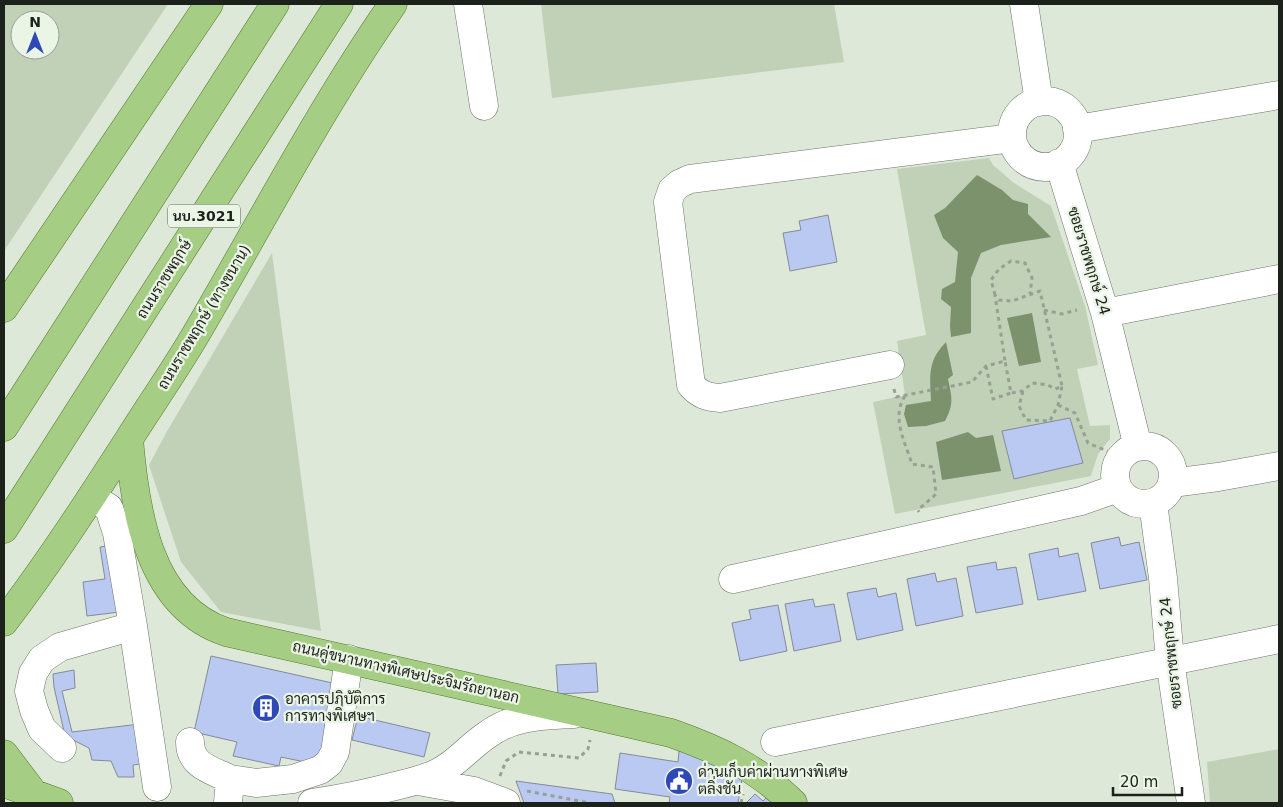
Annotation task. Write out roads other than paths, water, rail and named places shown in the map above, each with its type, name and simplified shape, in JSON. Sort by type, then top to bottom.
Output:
[{"type":"main road","points":[[4,308],[209,4]]},
{"type":"main road","name":"ถนนราชพฤกษ์","points":[[4,529],[339,4]]},
{"type":"main road","name":"ถนนราชพฤกษ์ (ทางขนาน)","points":[[4,622],[92,497],[195,336],[324,110],[368,39],[393,4]]},
{"type":"main road","name":"นบ.3021","points":[[4,427],[272,7]]},
{"type":"main road","name":"ถนนคู่ขนานทางพิเศษประจิมรัถยานอก","points":[[128,439],[132,482],[138,517],[149,549],[177,600],[193,615],[210,626],[226,632],[671,733],[710,747],[756,771],[792,803]]},
{"type":"main road","points":[[4,754],[47,799]]},
{"type":"main road","points":[[4,783],[47,799]]},
{"type":"street","points":[[468,4],[484,106]]},
{"type":"street","points":[[1024,4],[1039,102]]},
{"type":"street","points":[[1077,129],[1279,94]]},
{"type":"street","points":[[1039,102],[1050,102],[1068,111],[1074,119],[1077,129],[1076,145],[1066,159],[1047,167],[1035,165],[1024,159],[1016,150],[1012,138],[1012,128],[1016,118],[1030,105],[1039,102]]},
{"type":"street","points":[[890,365],[720,398],[699,394],[692,385],[673,246],[668,202],[672,190],[690,179],[1012,138]]},
{"type":"street","name":"ซอยราชพฤกษ์ 24","points":[[1059,163],[1105,313],[1130,452],[1118,464],[1116,472],[1118,488]]},
{"type":"street","points":[[1105,313],[1279,279]]},
{"type":"street","points":[[734,579],[1081,501],[1118,488],[1124,496],[1133,502],[1153,503],[1162,498],[1172,482],[1173,471],[1169,460],[1161,452],[1150,447],[1130,452]]},
{"type":"street","points":[[1172,482],[1218,477],[1279,466]]},
{"type":"street","points":[[92,497],[109,508],[116,533],[133,626],[157,787]]},
{"type":"street","name":"ซอยราชพฤกษ์ 24","points":[[1153,503],[1163,578],[1170,661],[1191,803]]},
{"type":"street","points":[[62,748],[42,729],[34,710],[30,691],[33,673],[42,660],[60,647],[133,626]]},
{"type":"street","points":[[776,742],[1279,639]]},
{"type":"street","points":[[190,742],[190,752],[197,763],[229,791],[256,783],[293,779],[320,770],[329,763],[335,752],[349,660]]},
{"type":"street","points":[[312,803],[353,797],[418,781],[438,773],[453,764],[486,736],[506,723],[525,718],[592,714]]},
{"type":"street","points":[[418,781],[474,792],[508,790]]},
{"type":"place","name":"อาคารปฏิบัติการ การทางพิเศษฯ","points":[[266,708]]},
{"type":"place","name":"ด่านเก็บค่าผ่านทางพิเศษ ตลิ่งชัน","points":[[679,781]]}]
